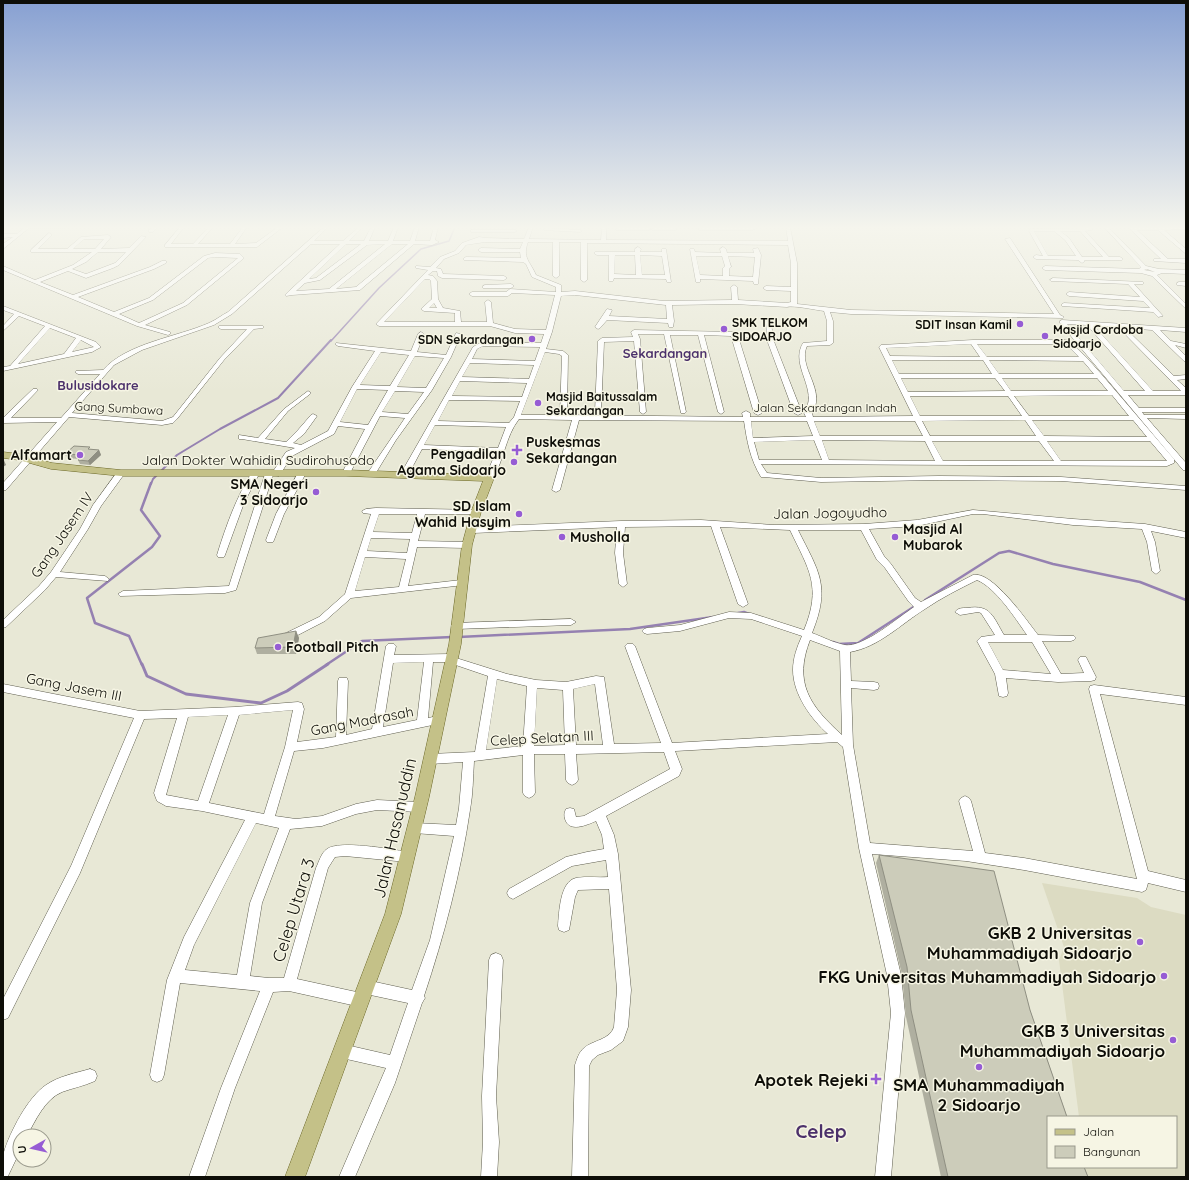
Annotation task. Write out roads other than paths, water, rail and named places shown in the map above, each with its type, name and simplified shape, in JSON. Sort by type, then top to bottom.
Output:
[{"type":"main road","name":"Jalan Dokter Wahidin Sudirohusodo","points":[[3,455],[20,456],[51,466],[121,473],[346,473],[489,478]]},
{"type":"main road","name":"Jalan Hasanuddin","points":[[295,1177],[393,914],[430,759],[454,644],[467,545],[476,512],[489,478]]},
{"type":"street","points":[[34,282],[74,297],[139,325],[168,333]]},
{"type":"street","points":[[74,297],[112,282]]},
{"type":"street","points":[[115,314],[151,299],[173,282]]},
{"type":"street","points":[[139,325],[185,304],[212,282]]},
{"type":"street","points":[[140,349],[147,342],[160,336],[206,322],[221,314],[256,282]]},
{"type":"street","points":[[3,488],[103,372],[112,364],[140,349],[212,324],[238,308],[264,282]]},
{"type":"street","points":[[303,282],[289,294],[358,290],[367,282]]},
{"type":"street","points":[[330,291],[341,282]]},
{"type":"street","points":[[419,282],[379,324],[490,324],[511,330],[549,330]]},
{"type":"street","points":[[434,282],[436,300],[441,310]]},
{"type":"street","points":[[489,478],[510,425],[518,414],[524,400],[549,330],[559,294],[559,286],[549,282]]},
{"type":"street","points":[[794,282],[794,303]]},
{"type":"street","points":[[1036,282],[1058,316]]},
{"type":"street","points":[[1062,282],[1076,306]]},
{"type":"street","points":[[1102,282],[1142,283]]},
{"type":"street","points":[[1164,282],[1186,307]]},
{"type":"street","points":[[1130,283],[1160,316]]},
{"type":"street","points":[[1179,284],[1186,284]]},
{"type":"street","points":[[485,287],[511,287],[559,294],[575,293],[668,303],[735,302],[787,305],[794,303]]},
{"type":"street","points":[[472,294],[508,294],[511,287]]},
{"type":"street","points":[[734,287],[735,302]]},
{"type":"street","points":[[766,288],[794,289]]},
{"type":"street","points":[[1069,293],[1142,296]]},
{"type":"street","points":[[436,300],[424,309],[454,310],[458,312],[458,324]]},
{"type":"street","points":[[488,302],[490,324]]},
{"type":"street","points":[[668,303],[671,321],[669,334],[683,412]]},
{"type":"street","points":[[794,303],[797,306],[827,310],[1058,316],[1066,319],[1186,325]]},
{"type":"street","points":[[1064,305],[1155,310]]},
{"type":"street","points":[[3,308],[94,343],[98,347],[92,350],[3,369]]},
{"type":"street","points":[[598,327],[609,310]]},
{"type":"street","points":[[826,462],[809,416],[813,406],[813,398],[801,356],[802,346],[808,343],[830,343],[830,321],[827,310]]},
{"type":"street","points":[[3,329],[17,314]]},
{"type":"street","points":[[605,318],[671,321]]},
{"type":"street","points":[[768,322],[770,339],[798,413]]},
{"type":"street","points":[[1186,330],[1062,322],[1124,393],[1186,468]]},
{"type":"street","points":[[1088,323],[1151,393]]},
{"type":"street","points":[[10,368],[49,325]]},
{"type":"street","points":[[1119,325],[1186,392]]},
{"type":"street","points":[[146,327],[148,330],[160,336]]},
{"type":"street","points":[[221,327],[261,328]]},
{"type":"street","name":"Gang Sumbawa","points":[[4,421],[64,418],[157,422],[170,421],[175,418],[222,359],[252,327]]},
{"type":"street","points":[[1154,328],[1186,360]]},
{"type":"street","points":[[643,412],[637,339],[634,332],[669,334],[734,334],[770,339]]},
{"type":"street","points":[[346,473],[370,427],[379,414],[413,353],[421,334]]},
{"type":"street","points":[[372,474],[390,442],[429,390],[448,357],[458,334]]},
{"type":"street","points":[[702,334],[721,412]]},
{"type":"street","points":[[734,334],[758,413]]},
{"type":"street","points":[[66,356],[80,338]]},
{"type":"street","points":[[598,412],[602,340],[637,339]]},
{"type":"street","points":[[756,462],[940,463],[1058,462],[1170,463],[1169,459],[1153,439],[1131,415],[1085,358],[1068,342],[934,342],[883,346],[882,347],[887,358],[940,463]]},
{"type":"street","points":[[973,342],[1058,462]]},
{"type":"street","points":[[1169,343],[1182,344],[1186,346]]},
{"type":"street","points":[[338,344],[378,350],[448,357]]},
{"type":"street","points":[[404,475],[477,345],[543,348],[561,352],[565,355],[563,415]]},
{"type":"street","points":[[123,594],[225,590],[233,588],[272,474],[289,454],[326,435],[335,424],[355,387],[378,350]]},
{"type":"street","points":[[887,358],[1085,358]]},
{"type":"street","points":[[468,361],[537,363]]},
{"type":"street","points":[[78,372],[103,372]]},
{"type":"street","points":[[896,376],[1100,376]]},
{"type":"street","points":[[1173,378],[1186,377]]},
{"type":"street","points":[[458,379],[531,381]]},
{"type":"street","points":[[355,387],[429,390]]},
{"type":"street","points":[[4,421],[35,390]]},
{"type":"street","points":[[1124,393],[1186,392]]},
{"type":"street","points":[[260,440],[286,410],[308,393]]},
{"type":"street","points":[[906,394],[1113,393]]},
{"type":"street","points":[[447,398],[524,400]]},
{"type":"street","points":[[1140,413],[1186,410]]},
{"type":"street","name":"Jalan Sekardangan Indah","points":[[518,414],[563,415],[598,412],[643,412],[652,415],[683,412],[721,412],[747,416],[758,413],[798,413],[809,416]]},
{"type":"street","points":[[1140,413],[1182,417],[1186,425]]},
{"type":"street","points":[[379,414],[410,416]]},
{"type":"street","name":"Jalan Sekardangan Indah","points":[[563,415],[576,418],[652,415],[1131,415]]},
{"type":"street","points":[[288,444],[301,432],[313,416]]},
{"type":"street","points":[[747,416],[750,440],[756,462],[764,475],[821,480],[939,478],[1061,479],[1186,488]]},
{"type":"street","points":[[556,490],[576,418]]},
{"type":"street","points":[[433,423],[510,425]]},
{"type":"street","points":[[335,424],[370,427]]},
{"type":"street","points":[[242,437],[301,447]]},
{"type":"street","points":[[750,440],[817,438],[1042,440],[1153,439]]},
{"type":"street","points":[[420,447],[501,450]]},
{"type":"street","name":"Gang Jasem IV","points":[[3,625],[42,588],[54,574],[84,529],[97,505],[121,473]]},
{"type":"street","points":[[270,540],[277,519],[284,510],[302,473]]},
{"type":"street","points":[[222,555],[229,530],[244,492],[255,474]]},
{"type":"street","points":[[366,510],[476,512]]},
{"type":"street","points":[[277,638],[293,634],[322,619],[349,595],[376,510]]},
{"type":"street","points":[[403,589],[422,511]]},
{"type":"street","name":"Jalan Jogoyudho","points":[[472,530],[621,524],[714,523],[793,528],[864,527],[917,523],[973,512],[983,512],[1073,522],[1145,527],[1186,535]]},
{"type":"street","points":[[714,523],[743,604]]},
{"type":"street","points":[[621,524],[619,553],[623,584]]},
{"type":"street","points":[[864,527],[880,558],[888,566],[912,600],[920,607]]},
{"type":"street","points":[[1145,527],[1151,542],[1156,571]]},
{"type":"street","points":[[793,528],[816,578],[818,590],[817,607],[798,658],[798,671],[803,694],[810,706],[843,741]]},
{"type":"street","points":[[369,535],[467,545]]},
{"type":"street","points":[[361,554],[410,556]]},
{"type":"street","points":[[54,574],[105,579]]},
{"type":"street","points":[[647,631],[679,628],[729,615],[751,616],[808,632],[845,649],[862,647],[920,607],[976,577],[980,577],[992,585],[1035,638],[1058,678]]},
{"type":"street","points":[[349,595],[461,583]]},
{"type":"street","points":[[960,612],[978,609],[984,611],[1002,639]]},
{"type":"street","points":[[390,659],[429,658],[454,644],[571,622]]},
{"type":"street","points":[[1003,693],[1000,674],[982,641],[984,639],[1071,638]]},
{"type":"street","points":[[454,644],[494,674],[532,684],[568,686],[572,780]]},
{"type":"street","points":[[378,733],[391,646]]},
{"type":"street","points":[[570,813],[571,820],[576,823],[599,814],[672,775],[676,769],[630,646]]},
{"type":"street","points":[[845,649],[846,684],[843,741],[865,848],[892,960],[898,1013],[883,1177]]},
{"type":"street","points":[[422,724],[429,658]]},
{"type":"street","points":[[865,848],[980,857],[1024,864],[1140,887],[1143,885],[1143,876],[1091,677],[1083,660]]},
{"type":"street","points":[[347,1177],[367,1133],[395,1063],[418,998],[436,940],[461,831],[474,756],[494,674]]},
{"type":"street","points":[[1000,674],[1058,678],[1091,677]]},
{"type":"street","name":"Celep Selatan III","points":[[430,759],[528,750],[609,749],[600,680],[568,686]]},
{"type":"street","points":[[342,740],[343,681]]},
{"type":"street","points":[[529,793],[528,750],[532,684]]},
{"type":"street","points":[[846,684],[874,686]]},
{"type":"street","name":"Gang Jasem III","points":[[3,688],[140,714],[235,711],[298,706],[300,709],[290,747]]},
{"type":"street","points":[[1094,689],[1186,701]]},
{"type":"street","points":[[202,806],[235,711]]},
{"type":"street","points":[[184,713],[160,793],[161,798],[166,801],[202,806],[286,824],[322,821],[356,809],[377,805],[419,807]]},
{"type":"street","points":[[3,1013],[76,869],[140,714]]},
{"type":"street","name":"Gang Madrasah","points":[[290,747],[323,744],[438,720]]},
{"type":"street","points":[[609,749],[843,741]]},
{"type":"street","points":[[268,820],[290,747]]},
{"type":"street","points":[[965,801],[980,857]]},
{"type":"street","points":[[580,1177],[582,1066],[587,1055],[593,1050],[606,1045],[618,1036],[621,1027],[624,990],[612,854],[608,835],[599,814]]},
{"type":"street","points":[[157,1075],[176,976],[189,942],[253,817]]},
{"type":"street","points":[[242,982],[256,903],[286,824]]},
{"type":"street","points":[[414,828],[461,831]]},
{"type":"street","name":"Celep Utara 3","points":[[289,984],[322,868],[330,852],[334,850],[345,850],[407,857]]},
{"type":"street","points":[[513,893],[570,861],[612,854]]},
{"type":"street","points":[[1143,876],[1186,886]]},
{"type":"street","points":[[564,926],[569,892],[572,886],[576,884],[615,883]]},
{"type":"street","points":[[489,1177],[491,1142],[489,1096],[496,960]]},
{"type":"street","points":[[176,976],[269,985],[289,984],[363,994],[418,998]]},
{"type":"street","points":[[197,1177],[228,1088],[269,985]]},
{"type":"street","points":[[342,1050],[395,1063]]},
{"type":"street","points":[[3,1171],[25,1124],[38,1103],[51,1090],[90,1076]]},
{"type":"waterway","points":[[331,341],[385,282]]},
{"type":"waterway","points":[[151,484],[153,479],[177,455],[220,429],[278,398],[331,340]]},
{"type":"waterway","points":[[142,665],[129,636],[95,623],[87,598],[152,547],[160,536],[141,510],[151,483]]},
{"type":"waterway","points":[[925,600],[999,553],[1009,551],[1053,564],[1140,582],[1186,600]]},
{"type":"waterway","points":[[833,642],[839,644],[858,643],[915,606]]},
{"type":"waterway","points":[[738,613],[744,612],[749,614]]},
{"type":"waterway","points":[[459,637],[630,629],[713,617]]},
{"type":"waterway","points":[[326,665],[362,641],[452,637]]},
{"type":"waterway","points":[[142,664],[147,676],[186,694],[261,703],[287,691],[328,664]]},
{"type":"place","name":"SDIT Insan Kamil","points":[[1020,324]]},
{"type":"place","name":"SMK TELKOM SIDOARJO","points":[[724,329]]},
{"type":"place","name":"Masjid Cordoba Sidoarjo","points":[[1045,336]]},
{"type":"place","name":"SDN Sekardangan","points":[[532,339]]},
{"type":"place","name":"Masjid Baitussalam Sekardangan","points":[[538,403]]},
{"type":"place","name":"Puskesmas Sekardangan","points":[[517,450]]},
{"type":"place","name":"Alfamart","points":[[80,455]]},
{"type":"place","name":"Pengadilan Agama Sidoarjo","points":[[514,462]]},
{"type":"place","name":"SMA Negeri 3 Sidoarjo","points":[[316,492]]},
{"type":"place","name":"SD Islam Wahid Hasyim","points":[[519,514]]},
{"type":"place","name":"Musholla","points":[[562,537]]},
{"type":"place","name":"Masjid Al Mubarok","points":[[895,537]]},
{"type":"place","name":"Football Pitch","points":[[278,647]]},
{"type":"place","name":"GKB 2 Universitas Muhammadiyah Sidoarjo","points":[[1140,942]]},
{"type":"place","name":"FKG Universitas Muhammadiyah Sidoarjo","points":[[1164,976]]},
{"type":"place","name":"GKB 3 Universitas Muhammadiyah Sidoarjo","points":[[1173,1040]]},
{"type":"place","name":"SMA Muhammadiyah 2 Sidoarjo","points":[[979,1067]]},
{"type":"place","name":"Apotek Rejeki","points":[[876,1079]]},
{"type":"district","name":"Sekardangan","points":[[665,353]]},
{"type":"district","name":"Bulusidokare","points":[[98,385]]},
{"type":"district","name":"Celep","points":[[821,1131]]}]
